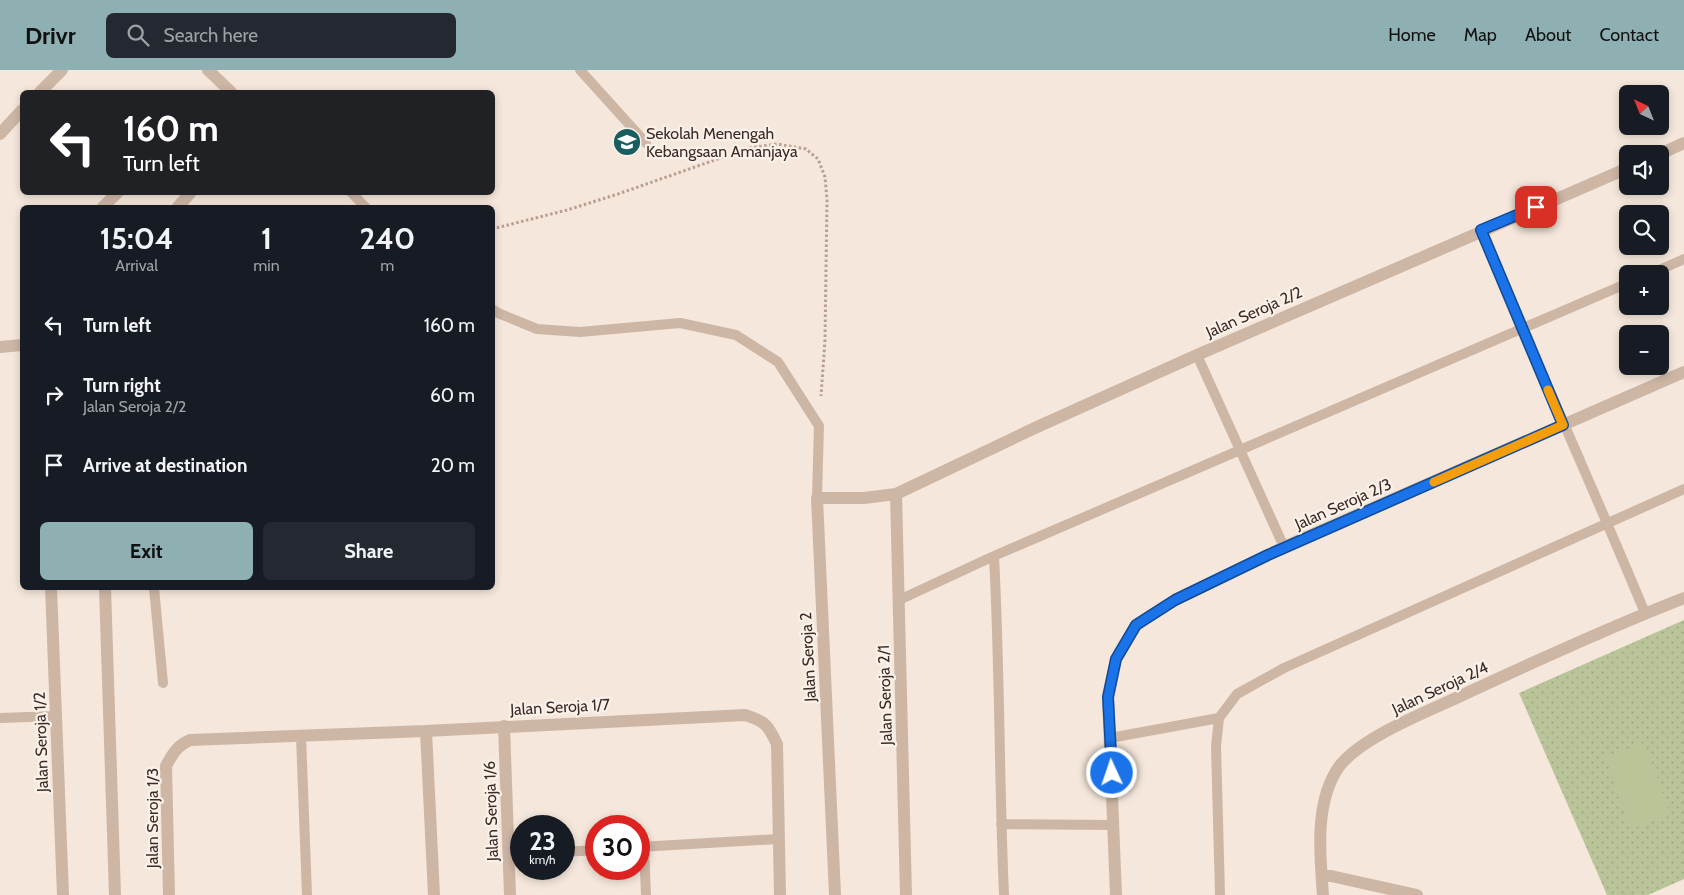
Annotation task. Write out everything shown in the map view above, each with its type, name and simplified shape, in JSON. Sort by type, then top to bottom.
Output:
[{"type":"street","points":[[42,90],[62,70]]},
{"type":"street","points":[[208,70],[226,90]]},
{"type":"street","points":[[0,134],[20,112]]},
{"type":"street","points":[[1669,150],[1684,143]]},
{"type":"street","name":"Jalan Seroja 2/2","points":[[896,494],[1037,427],[1197,355],[1481,230],[1619,172]]},
{"type":"street","points":[[105,205],[115,195]]},
{"type":"street","points":[[180,205],[188,195]]},
{"type":"street","points":[[0,346],[20,345]]},
{"type":"street","name":"Jalan Seroja 2/3","points":[[1116,895],[1108,697],[1116,659],[1136,625],[1175,600],[1284,548],[1684,372]]},
{"type":"street","points":[[817,498],[864,498],[896,494]]},
{"type":"street","name":"Jalan Seroja 2/1","points":[[896,494],[906,895]]},
{"type":"street","name":"Jalan Seroja 2","points":[[817,498],[835,895]]},
{"type":"street","name":"Jalan Seroja 1/2","points":[[51,590],[63,895]]},
{"type":"street","points":[[105,590],[116,895]]},
{"type":"street","name":"Jalan Seroja 2/4","points":[[1323,895],[1321,829],[1324,796],[1336,771],[1356,750],[1381,734],[1492,681],[1645,613],[1684,598]]},
{"type":"street","name":"Jalan Seroja 1/7","points":[[180,745],[190,740],[426,731],[745,715],[760,719],[771,730],[777,744],[780,895]]},
{"type":"street","name":"Jalan Seroja 1/6","points":[[504,726],[512,815]]},
{"type":"street","points":[[426,731],[434,895]]},
{"type":"street","name":"Jalan Seroja 1/3","points":[[169,895],[166,766],[180,745]]},
{"type":"street","points":[[1322,874],[1417,895]]},
{"type":"street","name":"Jalan Seroja 1/6","points":[[510,895],[512,880]]},
{"type":"lane","points":[[580,70],[646,143]]},
{"type":"lane","points":[[354,195],[363,205]]},
{"type":"lane","points":[[1481,230],[1563,425],[1608,522],[1645,613]]},
{"type":"lane","points":[[1669,266],[1684,259]]},
{"type":"lane","points":[[899,600],[994,556],[1619,287]]},
{"type":"lane","points":[[495,311],[537,329],[580,332],[680,323],[736,335],[778,362],[819,426],[817,498]]},
{"type":"lane","points":[[1197,355],[1284,548]]},
{"type":"lane","points":[[1220,895],[1216,746],[1219,718],[1237,694],[1284,668],[1684,489]]},
{"type":"lane","points":[[994,556],[998,639],[1004,895]]},
{"type":"lane","points":[[154,590],[162,683]]},
{"type":"lane","points":[[0,718],[57,716]]},
{"type":"lane","points":[[1110,738],[1219,718]]},
{"type":"lane","points":[[301,736],[307,895]]},
{"type":"lane","points":[[1001,824],[1114,824]]},
{"type":"lane","points":[[650,846],[778,839]]},
{"type":"lane","points":[[644,880],[646,895]]},
{"type":"path","points":[[495,228],[567,210],[618,194],[749,148],[777,144],[806,149],[818,159],[825,177],[828,200],[825,340],[819,426]]},
{"type":"green space","points":[[1684,620],[1684,879],[1648,895],[1607,895],[1519,693]]},
{"type":"green space","points":[[1645,743],[1670,814],[1630,828],[1606,756]]},
{"type":"slow traffic","points":[[1434,482],[1563,425],[1548,390]]},
{"type":"place","name":"Sekolah Menengah Kebangsaan Amanjaya","points":[[627,142]]},
{"type":"route","points":[[1112,773],[1108,697],[1116,659],[1136,625],[1175,600],[1268,555],[1563,425],[1481,230],[1536,207]]}]
